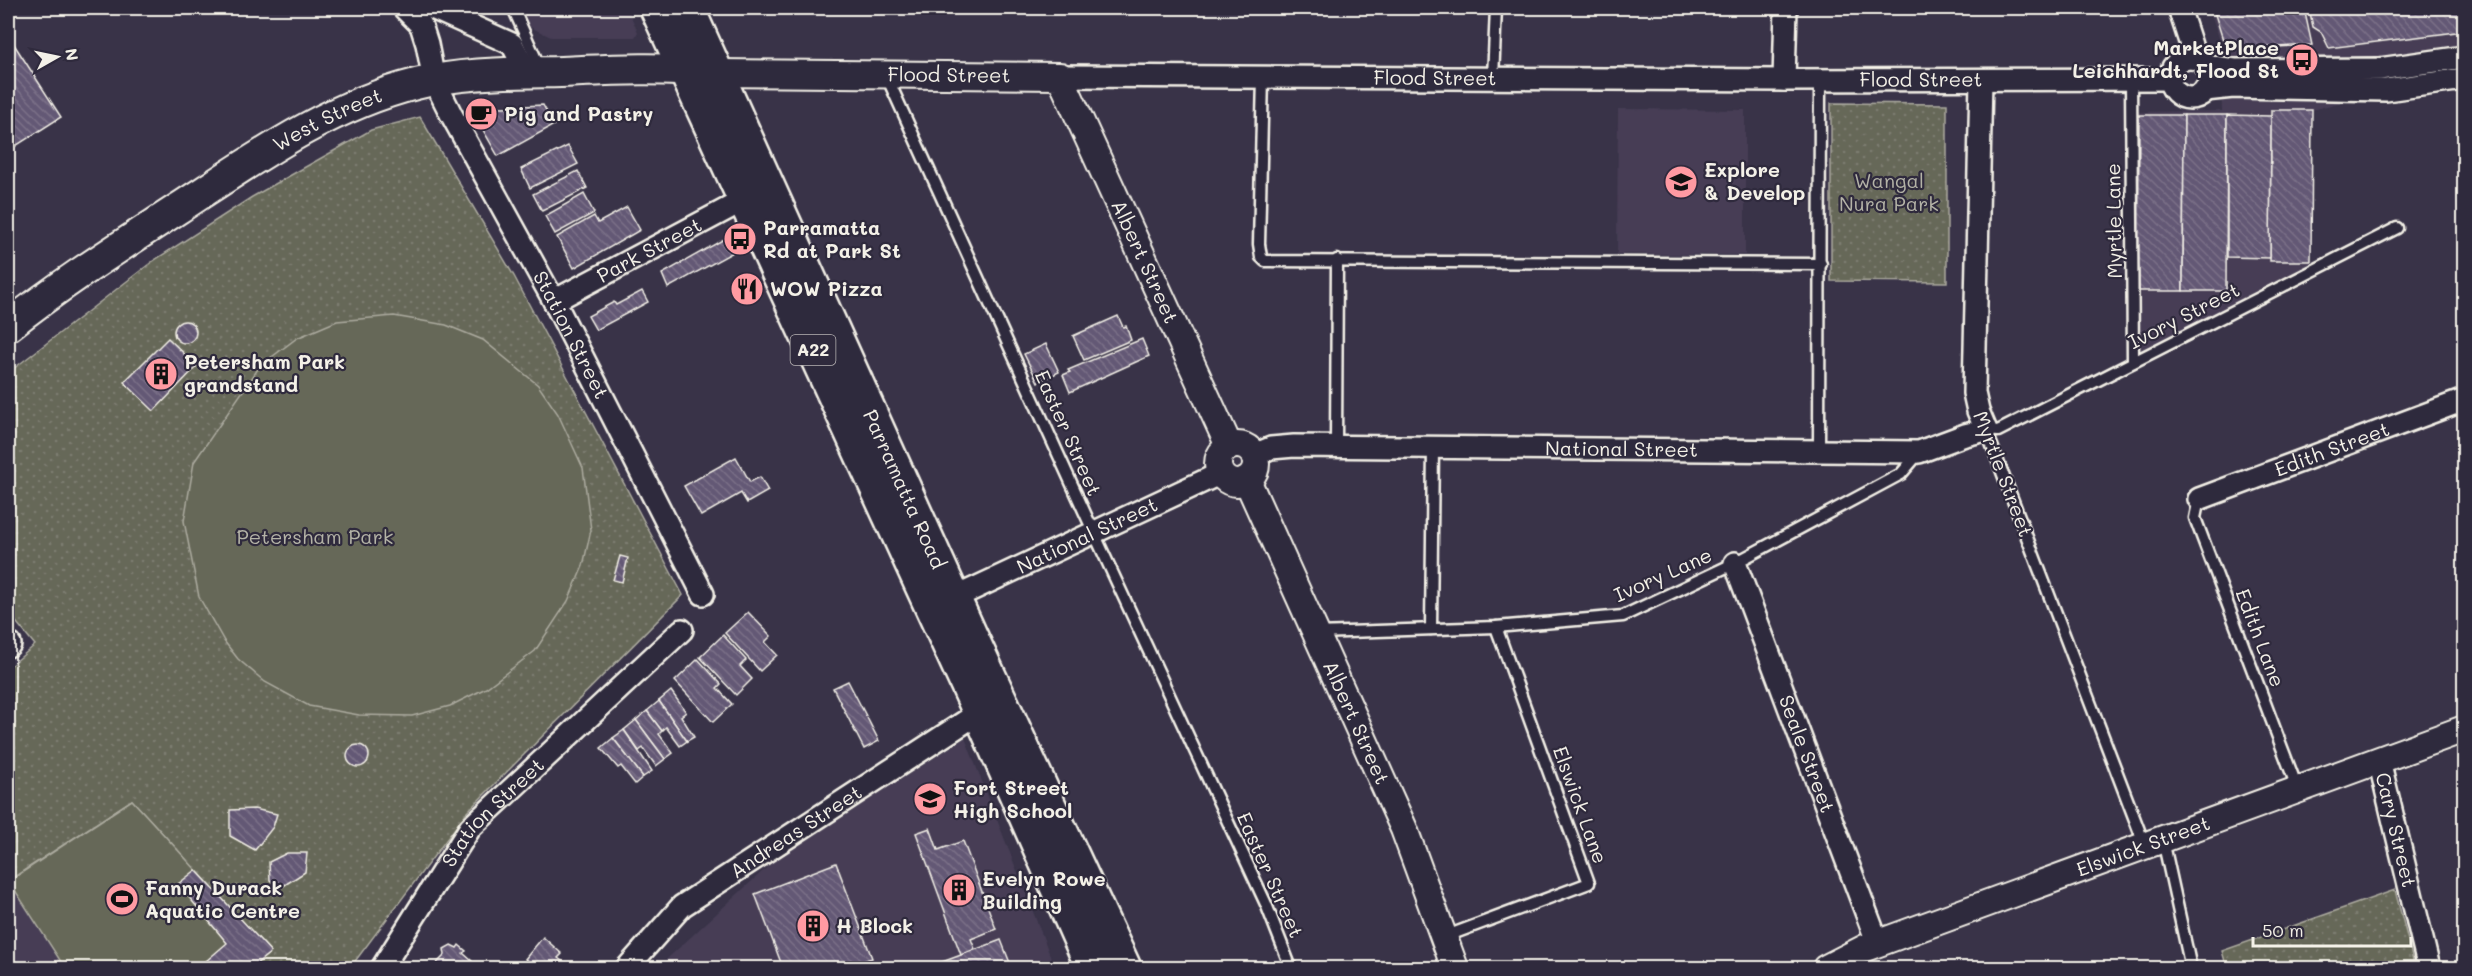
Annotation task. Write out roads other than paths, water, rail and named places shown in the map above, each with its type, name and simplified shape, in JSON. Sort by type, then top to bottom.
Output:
[{"type":"highway","name":"Parramatta Road","points":[[657,8],[702,71],[954,598],[1124,969]]},
{"type":"highway","name":"Parramatta Road","points":[[687,8],[702,71],[744,200],[981,712],[1093,969]]},
{"type":"main road","name":"West Street","points":[[8,326],[72,279],[247,163],[303,130],[359,102],[434,80],[535,72],[655,68],[702,71]]},
{"type":"street","name":"Station Street","points":[[404,8],[421,25],[434,80],[450,114],[554,301],[703,594]]},
{"type":"street","points":[[432,8],[512,44],[535,72]]},
{"type":"street","points":[[1784,80],[1786,8]]},
{"type":"street","points":[[2179,8],[2198,62],[2210,78],[2205,90]]},
{"type":"street","points":[[2464,57],[2379,69],[2235,70],[2198,62],[2176,64],[2170,79],[2174,90],[2184,97],[2195,97],[2205,90],[2233,87],[2386,90],[2464,79]]},
{"type":"street","name":"Flood Street","points":[[702,71],[886,75],[1784,80],[2170,79]]},
{"type":"street","name":"Albert Street","points":[[1060,76],[1229,446]]},
{"type":"street","name":"Myrtle Street","points":[[1981,80],[1974,393],[1978,411],[1986,429]]},
{"type":"street","name":"Park Street","points":[[554,301],[744,200]]},
{"type":"street","name":"Edith Street","points":[[2199,499],[2464,400]]},
{"type":"street","name":"National Street","points":[[1254,455],[1271,448],[1433,446],[1919,452],[1986,429]]},
{"type":"street","points":[[1229,446],[1244,446],[1254,455],[1255,469],[1246,480],[1235,483],[1224,478],[1221,473],[1218,467],[1220,455],[1229,446]]},
{"type":"street","name":"National Street","points":[[954,598],[1221,473]]},
{"type":"street","name":"Albert Street","points":[[1246,480],[1404,829],[1455,969]]},
{"type":"street","name":"Seale Street","points":[[1735,563],[1878,944]]},
{"type":"street","name":"Station Street","points":[[382,969],[470,828],[682,630]]},
{"type":"street","name":"Andreas Street","points":[[627,969],[682,906],[981,712]]},
{"type":"street","name":"Elswick Street","points":[[1826,969],[1878,944],[2464,729]]},
{"type":"street","name":"Cary Street","points":[[2379,760],[2429,969]]},
{"type":"lane","points":[[513,8],[535,72]]},
{"type":"lane","points":[[1493,78],[1496,8]]},
{"type":"lane","name":"Easter Street","points":[[886,75],[1266,904],[1291,969]]},
{"type":"lane","points":[[1263,77],[1258,244],[1261,257],[1265,261],[1821,264]]},
{"type":"lane","name":"Myrtle Lane","points":[[2132,79],[2133,362]]},
{"type":"lane","points":[[1819,451],[1820,80]]},
{"type":"lane","name":"Ivory Street","points":[[1986,429],[1998,430],[2397,228]]},
{"type":"lane","points":[[1336,447],[1337,260]]},
{"type":"lane","name":"Myrtle Street","points":[[1986,429],[2154,843],[2191,969]]},
{"type":"lane","points":[[1431,629],[1433,446]]},
{"type":"lane","name":"Ivory Lane","points":[[1317,633],[1496,627],[1623,616],[1735,563],[1901,474],[1919,452]]},
{"type":"lane","name":"Edith Lane","points":[[2199,499],[2195,518],[2298,790]]},
{"type":"lane","name":"Elswick Lane","points":[[1444,938],[1589,883],[1496,627]]},
{"type":"place","name":"MarketPlace Leichhardt, Flood St","points":[[2302,60]]},
{"type":"place","name":"Pig and Pastry","points":[[481,114]]},
{"type":"place","name":"Explore & Develop","points":[[1681,182]]},
{"type":"place","name":"Parramatta Rd at Park St","points":[[740,239]]},
{"type":"place","name":"WOW Pizza","points":[[747,289]]},
{"type":"place","name":"Petersham Park grandstand","points":[[161,374]]},
{"type":"place","name":"Fort Street High School","points":[[930,799]]},
{"type":"place","name":"Evelyn Rowe Building","points":[[959,890]]},
{"type":"place","name":"Fanny Durack Aquatic Centre","points":[[122,899]]},
{"type":"place","name":"H Block","points":[[813,926]]},
{"type":"park label","name":"Wangal Nura Park","points":[[1889,192]]},
{"type":"park label","name":"Petersham Park","points":[[315,537]]}]
